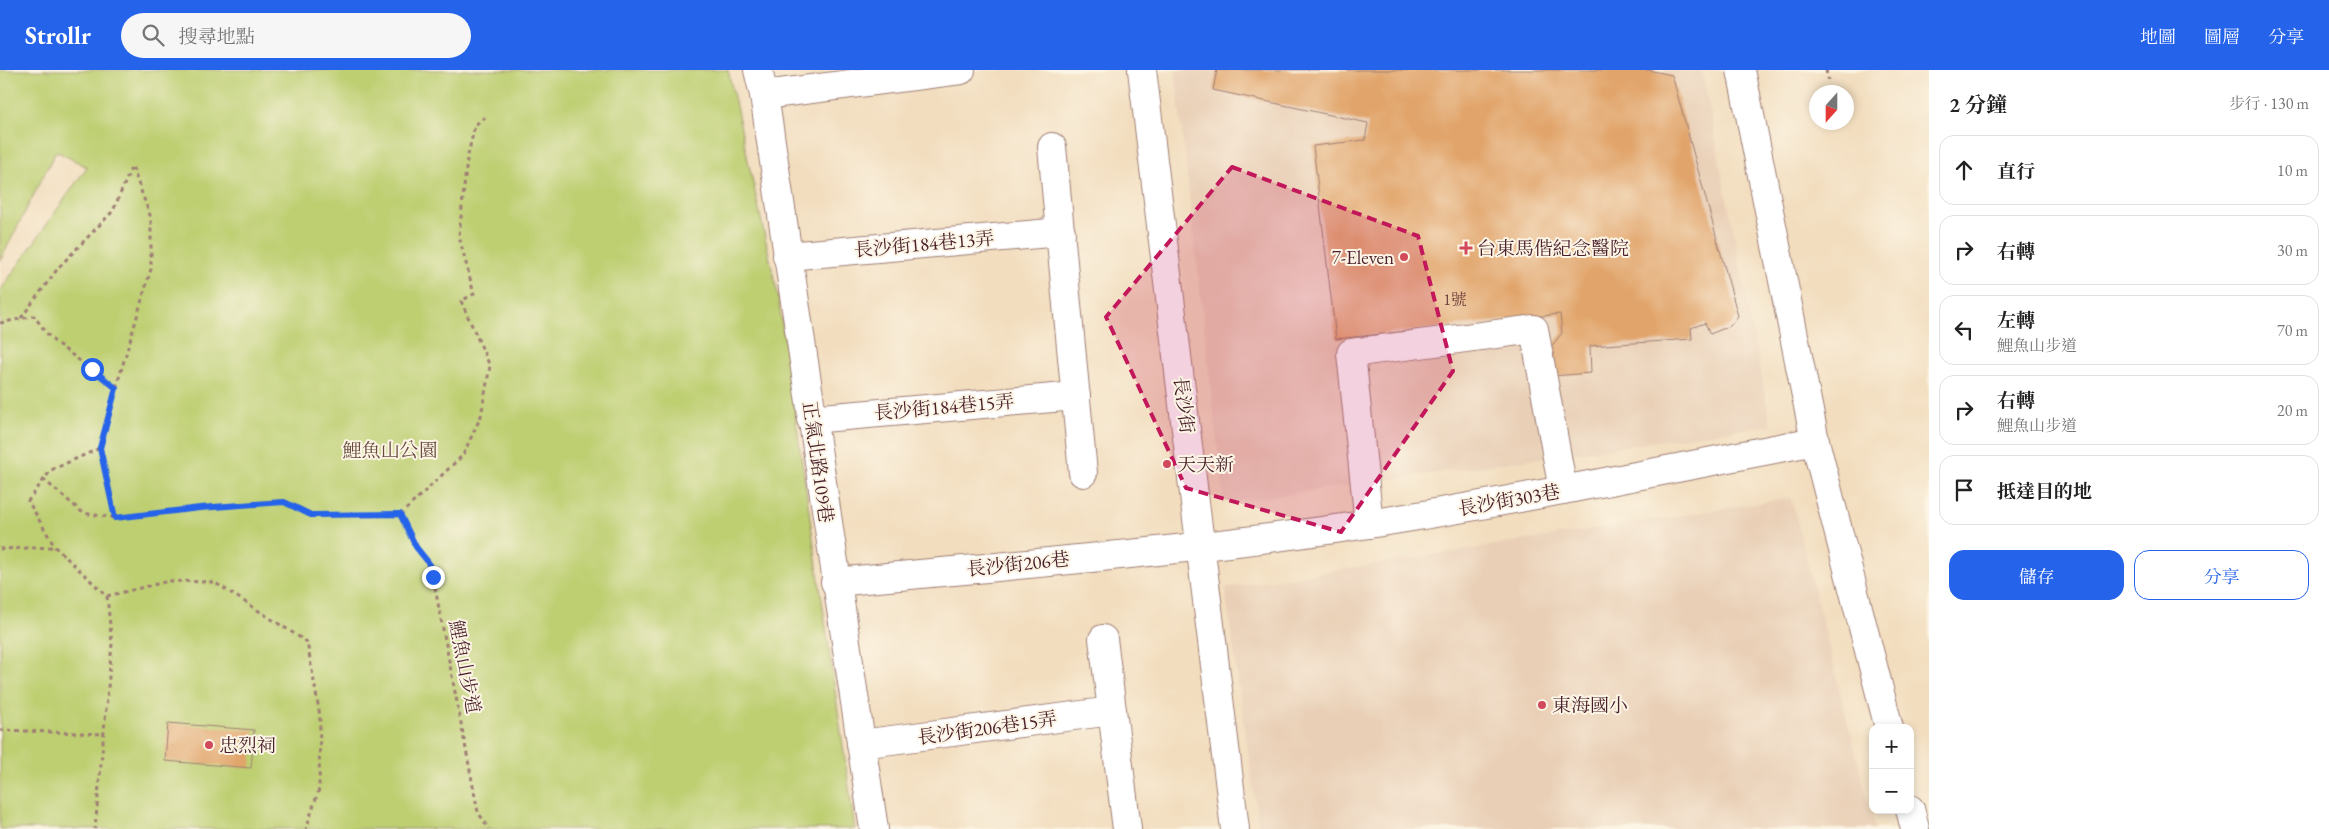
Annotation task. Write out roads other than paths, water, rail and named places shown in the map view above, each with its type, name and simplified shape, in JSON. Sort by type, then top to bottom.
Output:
[{"type":"street","points":[[761,82],[961,70]]},
{"type":"street","name":"長沙街","points":[[1142,70],[1235,829]]},
{"type":"street","points":[[1741,70],[1815,441],[1888,724]]},
{"type":"street","name":"正氣北路109巷","points":[[761,82],[835,582],[874,829]]},
{"type":"street","points":[[1052,147],[1083,473]]},
{"type":"street","name":"長沙街184巷13弄","points":[[787,256],[1060,232]]},
{"type":"street","points":[[1369,524],[1352,353],[1534,329],[1563,490]]},
{"type":"street","name":"長沙街184巷15弄","points":[[812,419],[1076,396]]},
{"type":"street","name":"長沙街303巷","points":[[1201,546],[1369,524],[1563,490],[1815,441]]},
{"type":"street","name":"長沙街206巷","points":[[835,582],[1201,546]]},
{"type":"street","points":[[1103,639],[1127,829]]},
{"type":"street","name":"長沙街206巷15弄","points":[[861,744],[1112,711]]},
{"type":"street","points":[[1911,814],[1915,829]]},
{"type":"place","name":"台東馬偕紀念醫院","points":[[1466,248]]},
{"type":"place","name":"7-Eleven","points":[[1404,257]]},
{"type":"place","name":"天天新","points":[[1167,464]]},
{"type":"place","name":"東海國小","points":[[1542,705]]},
{"type":"place","name":"忠烈祠","points":[[209,745]]},
{"type":"park label","name":"鯉魚山公園","points":[[390,450]]}]
